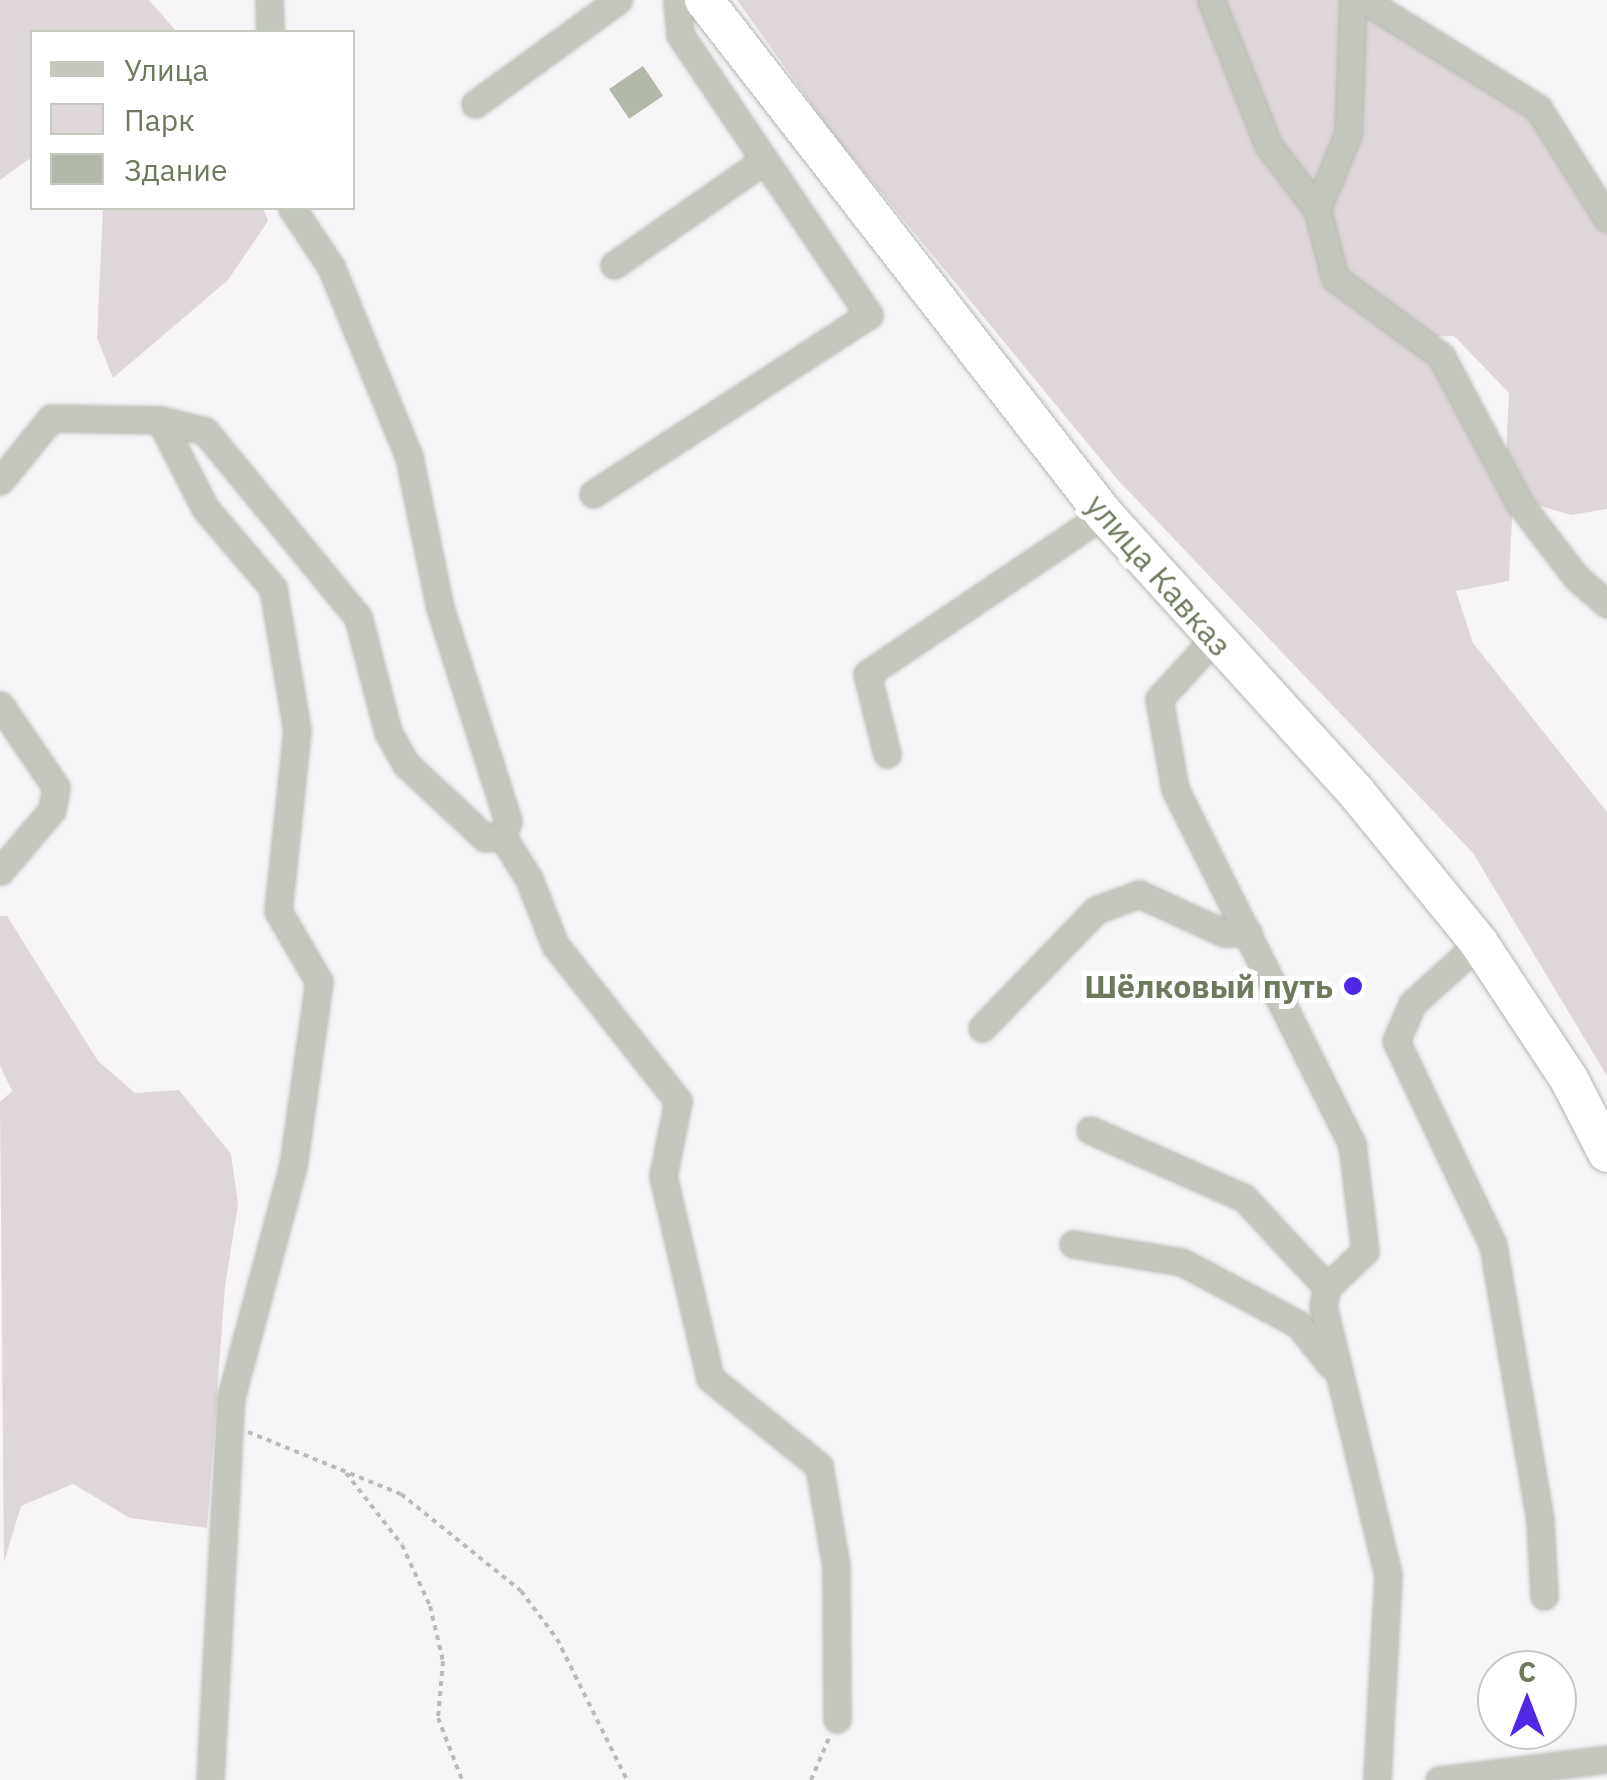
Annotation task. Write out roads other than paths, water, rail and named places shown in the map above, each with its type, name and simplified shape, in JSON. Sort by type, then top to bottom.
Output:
[{"type":"highway","name":"улица Кавказ","points":[[704,0],[1104,514],[1214,640],[1356,792],[1479,943],[1569,1080],[1607,1153]]},
{"type":"street","points":[[269,0],[270,30]]},
{"type":"street","points":[[475,104],[618,0]]},
{"type":"street","points":[[593,494],[870,315],[680,35],[677,0]]},
{"type":"street","points":[[1211,0],[1268,145],[1316,208],[1335,278],[1441,356],[1520,504],[1576,578],[1607,604]]},
{"type":"street","points":[[1316,208],[1348,134],[1353,0]]},
{"type":"street","points":[[1364,0],[1538,108],[1607,218]]},
{"type":"street","points":[[614,265],[764,161]]},
{"type":"street","points":[[293,210],[331,267],[409,457],[440,608],[508,820],[502,836]]},
{"type":"street","points":[[0,481],[51,418],[160,420],[205,432],[279,514],[358,617],[388,732],[406,764],[485,838],[502,836]]},
{"type":"street","points":[[160,420],[205,508],[273,588],[298,730],[278,911],[319,982],[293,1166],[231,1398],[210,1780]]},
{"type":"street","points":[[887,754],[868,674],[1104,514]]},
{"type":"street","points":[[1214,640],[1159,700],[1175,789],[1352,1144],[1364,1251],[1326,1287],[1324,1322],[1388,1575],[1377,1780]]},
{"type":"street","points":[[0,704],[56,787],[52,810],[0,871]]},
{"type":"street","points":[[502,836],[530,878],[555,945],[678,1101],[663,1176],[710,1378],[819,1466],[836,1566],[837,1719]]},
{"type":"street","points":[[982,1028],[1096,910],[1139,894],[1224,932],[1248,932]]},
{"type":"street","points":[[1479,943],[1412,1004],[1396,1041],[1493,1245],[1540,1521],[1544,1596]]},
{"type":"street","points":[[1090,1130],[1244,1198],[1326,1287]]},
{"type":"street","points":[[1073,1244],[1182,1262],[1298,1324],[1339,1375]]},
{"type":"street","points":[[1439,1780],[1607,1759]]},
{"type":"place","name":"Шёлковый путь","points":[[1353,986]]}]
